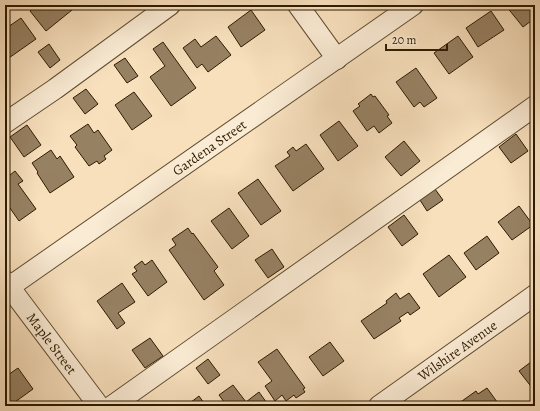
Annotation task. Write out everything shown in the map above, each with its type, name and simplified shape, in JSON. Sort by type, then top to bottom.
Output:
[{"type":"street","points":[[5,123],[170,5]]},
{"type":"street","points":[[298,5],[337,59]]},
{"type":"street","name":"Gardena Street","points":[[6,286],[337,59],[413,5]]},
{"type":"street","points":[[112,406],[535,106]]},
{"type":"street","name":"Maple Street","points":[[6,286],[99,406]]},
{"type":"street","name":"Wilshire Avenue","points":[[388,403],[535,295]]},
{"type":"building","points":[[38,5],[68,5],[72,10],[46,31],[30,11]]},
{"type":"building","points":[[535,5],[535,25],[531,21],[523,27],[506,6]]},
{"type":"building","points":[[251,10],[265,30],[241,47],[228,27]]},
{"type":"building","points":[[491,11],[504,30],[478,47],[466,28]]},
{"type":"building","points":[[21,18],[36,39],[6,60],[5,29]]},
{"type":"building","points":[[216,36],[231,55],[208,72],[202,64],[197,68],[183,48],[195,39],[201,47]]},
{"type":"building","points":[[458,36],[473,57],[449,74],[434,53]]},
{"type":"building","points":[[163,42],[196,88],[171,106],[150,77],[165,66],[153,49]]},
{"type":"building","points":[[49,44],[60,60],[50,68],[38,52]]},
{"type":"building","points":[[125,58],[138,76],[127,83],[114,65]]},
{"type":"building","points":[[416,68],[437,98],[424,107],[420,102],[414,107],[396,82]]},
{"type":"building","points":[[86,89],[98,104],[85,114],[73,98]]},
{"type":"building","points":[[134,92],[152,116],[132,130],[115,105]]},
{"type":"building","points":[[371,94],[373,97],[375,96],[389,115],[387,116],[392,123],[379,133],[374,126],[367,131],[353,111],[360,106],[358,104]]},
{"type":"building","points":[[339,121],[358,146],[338,161],[320,135]]},
{"type":"building","points":[[88,124],[94,133],[98,130],[112,150],[104,156],[106,159],[99,164],[97,161],[89,166],[75,147],[77,145],[70,136]]},
{"type":"building","points":[[27,125],[41,145],[24,157],[10,137]]},
{"type":"building","points":[[516,134],[528,151],[511,163],[499,147]]},
{"type":"building","points":[[404,141],[420,161],[401,176],[385,157]]},
{"type":"building","points":[[306,144],[324,169],[293,191],[275,166],[290,156],[287,152],[293,147],[296,151]]},
{"type":"building","points":[[51,150],[57,159],[60,156],[74,177],[50,193],[32,163]]},
{"type":"building","points":[[15,171],[23,181],[18,184],[36,209],[19,221],[5,201],[5,179]]},
{"type":"building","points":[[258,179],[281,211],[261,225],[238,193]]},
{"type":"building","points":[[435,189],[443,200],[427,211],[420,200]]},
{"type":"building","points":[[519,206],[533,225],[512,240],[498,222]]},
{"type":"building","points":[[229,208],[249,236],[232,249],[211,221]]},
{"type":"building","points":[[404,215],[418,234],[402,246],[388,227]]},
{"type":"building","points":[[188,228],[218,267],[214,271],[224,285],[204,300],[169,250],[176,245],[172,239]]},
{"type":"building","points":[[487,236],[499,253],[476,270],[464,253]]},
{"type":"building","points":[[272,249],[284,267],[268,278],[255,260]]},
{"type":"building","points":[[449,255],[466,277],[439,297],[423,274]]},
{"type":"building","points":[[152,260],[167,282],[148,296],[132,274],[137,271],[134,267],[142,261],[145,265]]},
{"type":"building","points":[[122,283],[135,302],[118,313],[125,323],[117,329],[97,301]]},
{"type":"building","points":[[396,293],[400,299],[409,293],[420,308],[410,315],[408,312],[399,318],[401,321],[374,339],[361,321],[387,303],[386,301]]},
{"type":"building","points":[[150,338],[163,356],[145,368],[132,350]]},
{"type":"building","points":[[330,342],[344,361],[323,376],[309,357]]},
{"type":"building","points":[[277,349],[305,388],[303,389],[305,392],[296,398],[294,395],[286,401],[282,395],[275,401],[265,386],[272,381],[258,362]]},
{"type":"building","points":[[208,359],[220,375],[208,384],[196,368]]},
{"type":"building","points":[[535,359],[535,387],[533,389],[519,371]]},
{"type":"building","points":[[18,368],[33,389],[15,402],[18,406],[5,406],[5,377]]},
{"type":"building","points":[[233,385],[246,402],[259,392],[269,406],[227,406],[219,395]]},
{"type":"building","points":[[487,388],[500,406],[455,406],[476,391],[478,394]]},
{"type":"building","points":[[199,396],[206,406],[186,406]]}]
